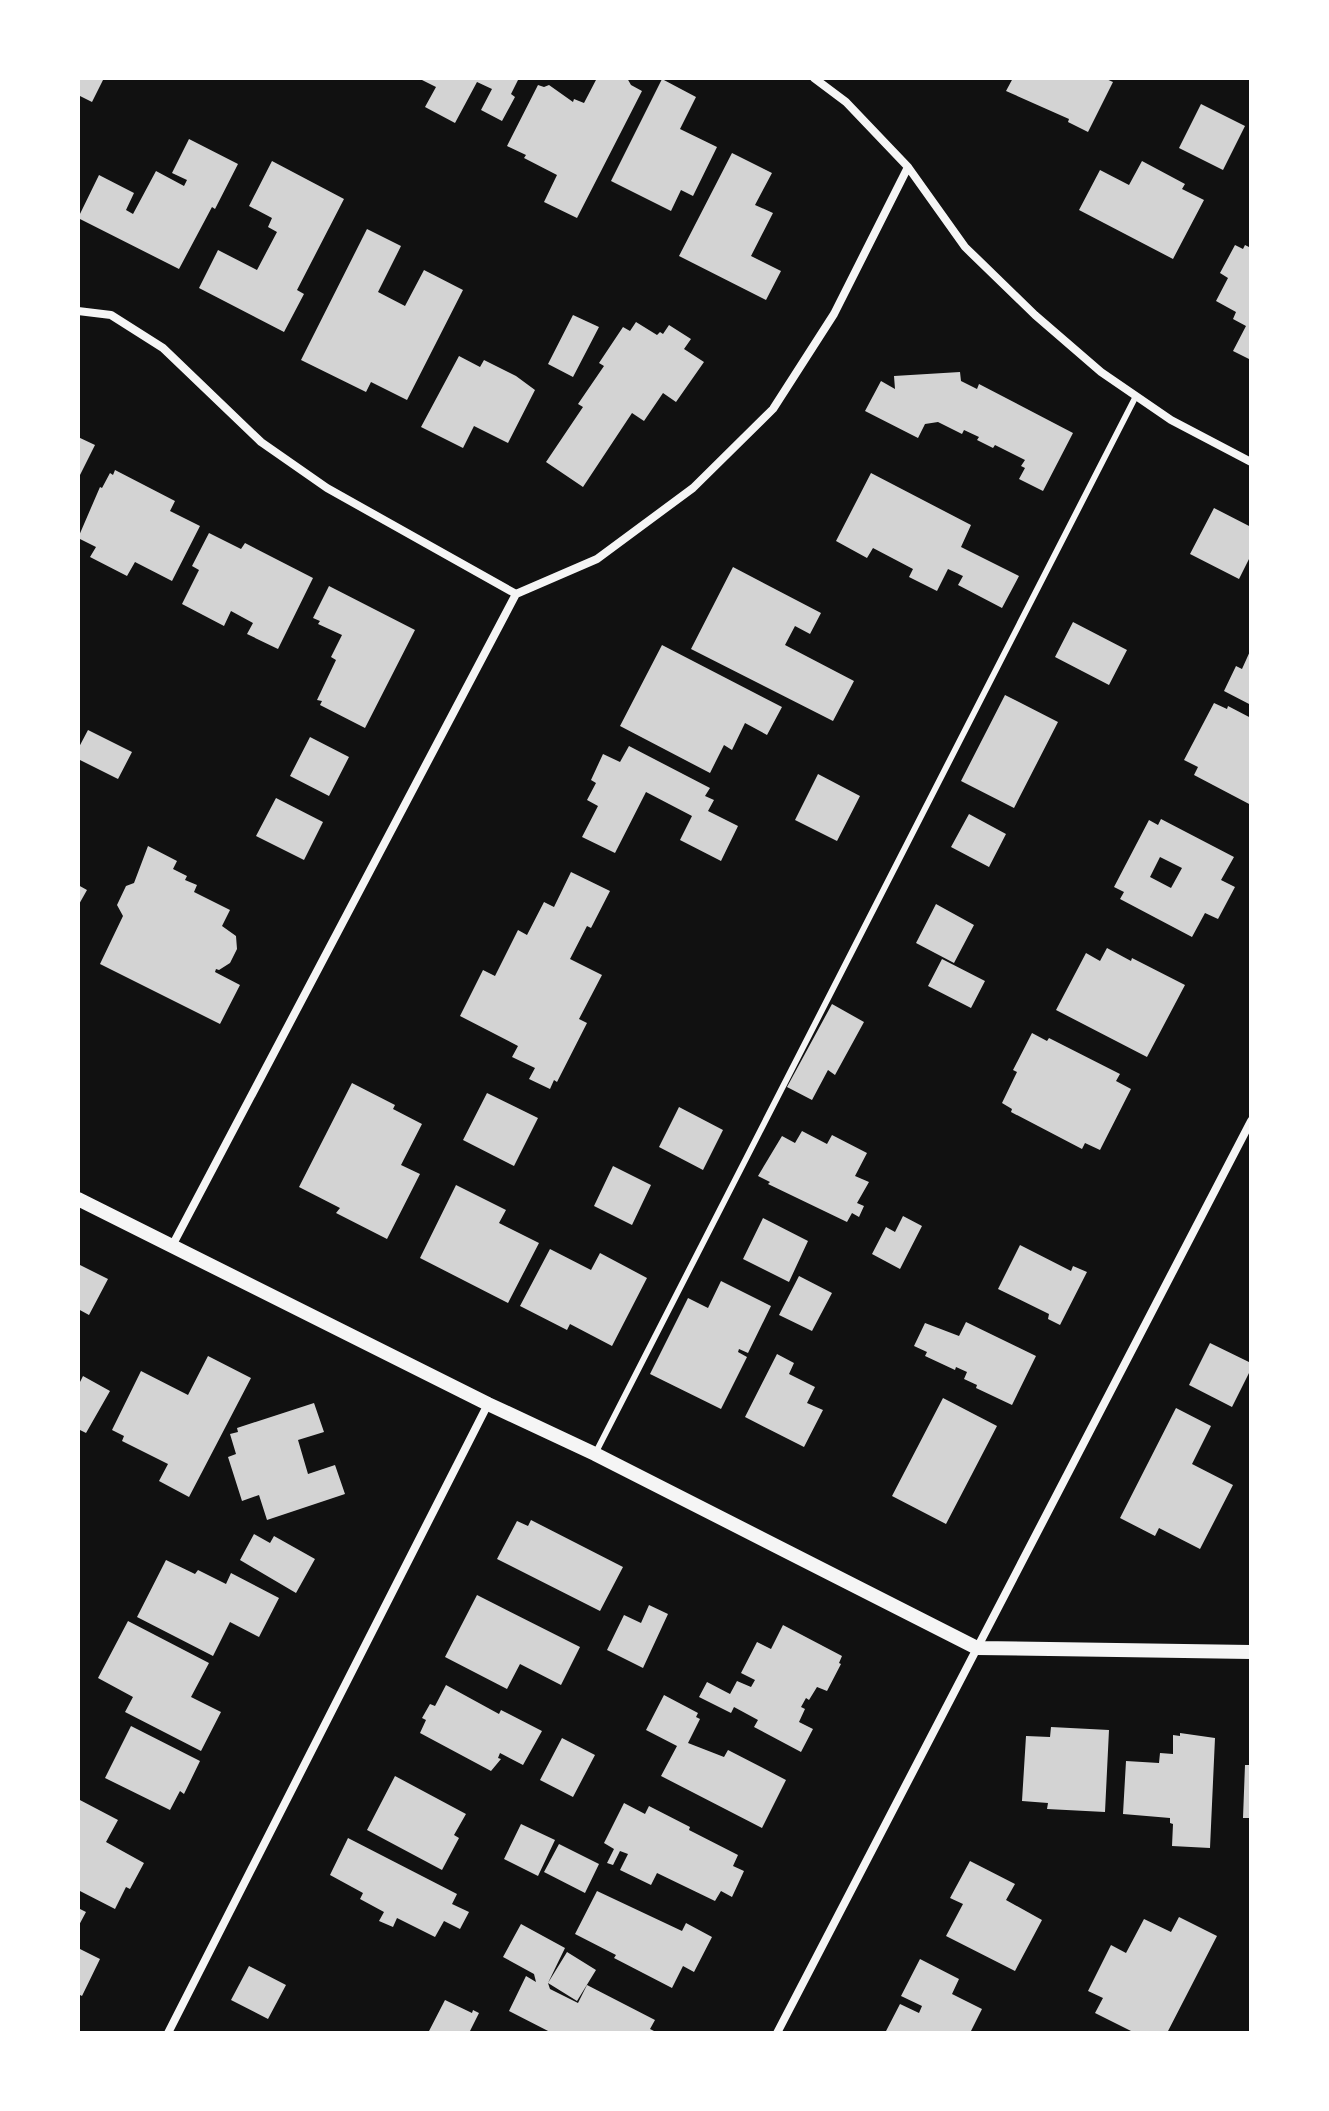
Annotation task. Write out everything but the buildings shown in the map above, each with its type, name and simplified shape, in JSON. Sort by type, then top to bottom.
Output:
[{"type":"street","points":[[814,78],[846,102],[908,167],[965,247],[1035,315],[1101,372],[1171,420],[1251,462]]},
{"type":"street","points":[[172,1247],[516,594],[597,559],[693,488],[773,409],[834,314],[908,167]]},
{"type":"street","points":[[78,311],[111,315],[150,339],[272,450],[327,488],[516,594]]},
{"type":"street","points":[[777,2033],[1251,1121]]},
{"type":"street","points":[[78,1199],[488,1404],[595,1454],[977,1648],[1251,1652]]},
{"type":"street","points":[[168,2033],[488,1404]]},
{"type":"lane","points":[[595,1454],[1136,396]]}]
